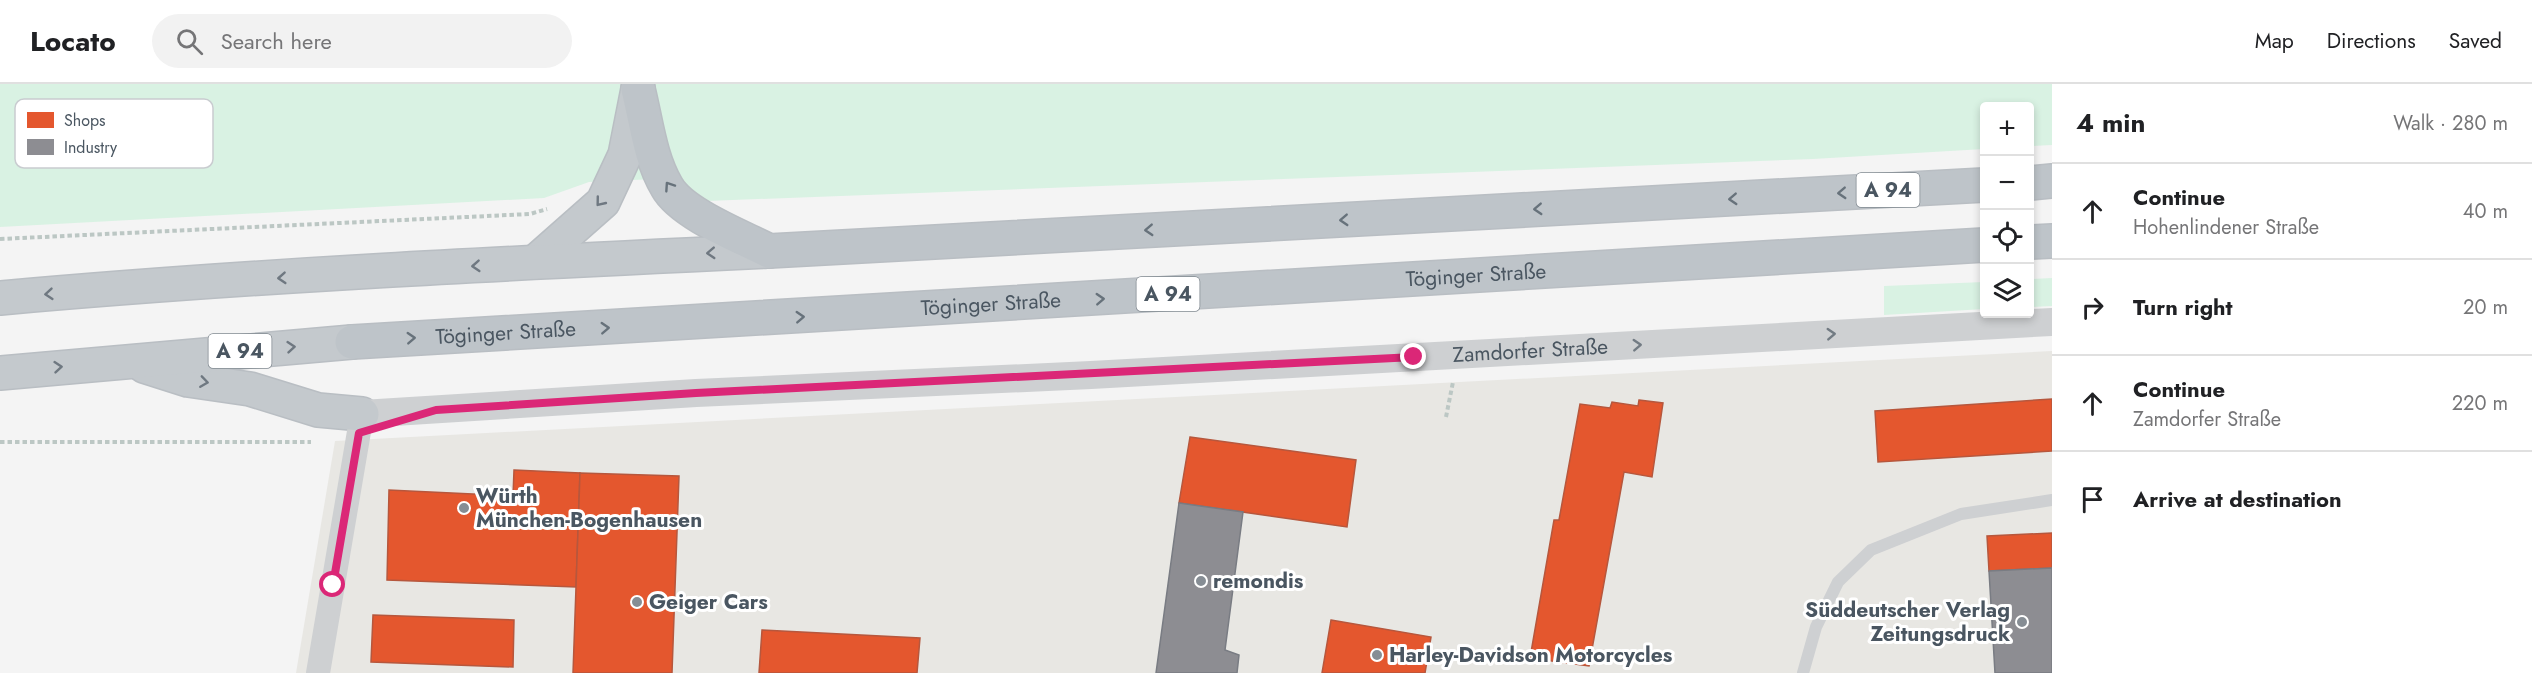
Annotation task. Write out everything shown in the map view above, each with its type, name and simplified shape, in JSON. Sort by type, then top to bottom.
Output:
[{"type":"highway","points":[[535,262],[603,202],[625,155],[638,89],[654,157],[668,189],[696,214],[769,251]]},
{"type":"highway","points":[[2034,183],[2052,181]]},
{"type":"highway","name":"A 94","points":[[769,251],[1980,185]]},
{"type":"highway","points":[[2034,242],[2052,241]]},
{"type":"highway","name":"Töginger Straße","points":[[0,373],[352,342],[1980,245]]},
{"type":"highway","points":[[0,298],[98,289],[535,262],[769,251]]},
{"type":"highway","points":[[128,361],[188,380],[250,389],[360,424]]},
{"type":"street","name":"Zamdorfer Straße","points":[[360,424],[696,393],[1102,374],[2052,322]]},
{"type":"street","points":[[318,673],[360,424]]},
{"type":"lane","points":[[1803,673],[1816,627],[1838,582],[1871,550],[1961,514],[2052,500]]},
{"type":"path","points":[[0,239],[530,214],[552,207]]},
{"type":"path","points":[[1446,417],[1455,376]]},
{"type":"path","points":[[0,442],[323,442],[360,424]]},
{"type":"shaded area","points":[[2052,351],[2052,673],[296,673],[335,441]]},
{"type":"green space","points":[[0,84],[2052,84],[2052,145],[2034,146],[2034,102],[1980,102],[1980,149],[1813,159],[707,201],[677,178],[589,182],[544,198],[0,227]]},
{"type":"green space","points":[[2052,278],[2052,306],[2034,307],[2034,279]]},
{"type":"green space","points":[[1980,282],[1980,309],[1884,315],[1884,286]]},
{"type":"building: Shops","points":[[2052,399],[2052,451],[1878,462],[1875,411]]},
{"type":"building: Shops","points":[[1639,400],[1663,403],[1652,477],[1624,472],[1589,666],[1530,658],[1554,520],[1559,520],[1580,404],[1610,408],[1612,402],[1638,406]]},
{"type":"building: Shops","points":[[1190,437],[1356,460],[1347,527],[1179,503]]},
{"type":"building: Shops","points":[[514,470],[580,473],[576,587],[387,580],[389,490],[513,496]]},
{"type":"building: Shops","points":[[580,473],[679,476],[672,673],[573,673]]},
{"type":"building: Shops","points":[[2052,533],[2052,568],[1989,571],[1987,536]]},
{"type":"building: Shops","points":[[373,615],[514,620],[513,667],[371,662]]},
{"type":"building: Shops","name":"Harley-Davidson Motorcycles","points":[[1331,620],[1431,637],[1425,673],[1322,673]]},
{"type":"building: Shops","points":[[762,630],[920,638],[917,673],[759,673]]},
{"type":"building: Industry","name":"remondis","points":[[1179,503],[1243,512],[1225,650],[1239,655],[1237,673],[1156,673]]},
{"type":"building: Industry","name":"Süddeutscher Verlag Zeitungsdruck","points":[[2052,568],[2052,673],[1995,673],[1989,571]]},
{"type":"place","name":"Würth München-Bogenhausen","points":[[464,508]]},
{"type":"place","name":"remondis","points":[[1201,581]]},
{"type":"place","name":"Geiger Cars","points":[[637,602]]},
{"type":"place","name":"Süddeutscher Verlag Zeitungsdruck","points":[[2022,622]]},
{"type":"place","name":"Harley-Davidson Motorcycles","points":[[1377,655]]},
{"type":"route","points":[[333,585],[359,433],[436,410],[696,393],[1091,375],[1414,357]]}]
